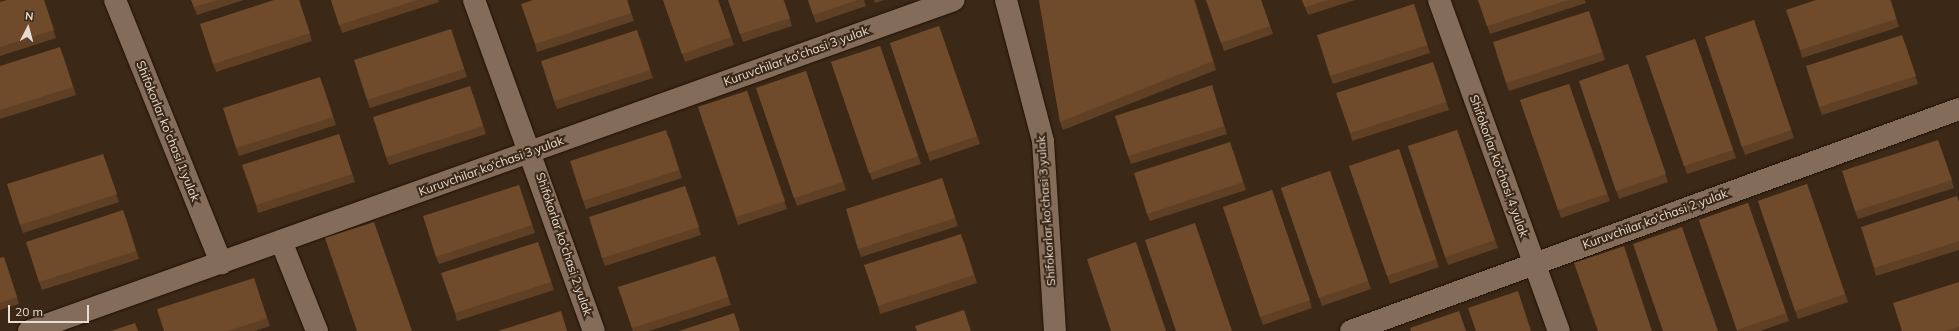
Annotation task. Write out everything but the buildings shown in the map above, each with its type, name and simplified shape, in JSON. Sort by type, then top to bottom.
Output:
[{"type":"street","name":"Shifokorlar ko'chasi 1 yulak","points":[[115,0],[220,263]]},
{"type":"street","name":"Shifokorlar ko'chasi 2 yulak","points":[[474,0],[531,151],[594,331]]},
{"type":"street","name":"Kuruvchilar ko'chasi 3 yulak","points":[[29,331],[954,0]]},
{"type":"street","name":"Shifokorlar ko'chasi 3 yulak","points":[[1006,0],[1043,141],[1055,331]]},
{"type":"street","name":"Shifokorlar ko'chasi 4 yulak","points":[[1439,0],[1559,331]]},
{"type":"street","name":"Kuruvchilar ko'chasi 2 yulak","points":[[1351,331],[1959,109]]},
{"type":"street","points":[[281,241],[317,331]]}]
